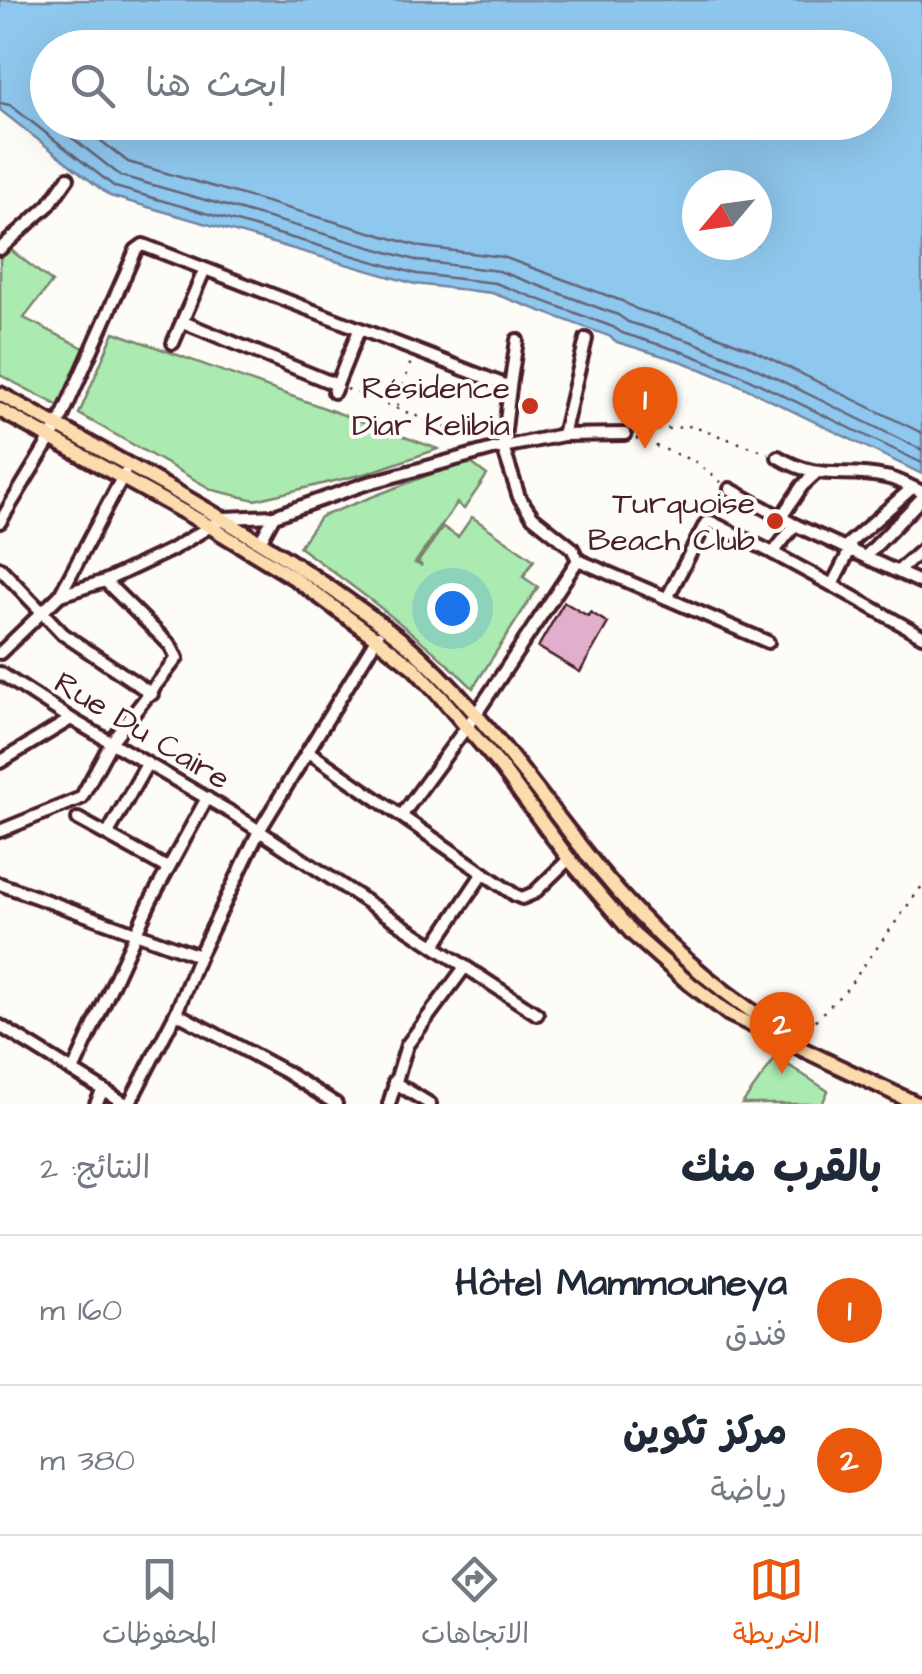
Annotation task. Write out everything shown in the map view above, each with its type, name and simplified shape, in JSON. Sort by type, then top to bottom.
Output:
[{"type":"main road","points":[[0,394],[54,432]]},
{"type":"main road","points":[[0,410],[54,432],[224,518],[381,633],[467,726],[532,805],[569,859],[633,934],[685,980],[728,1014],[917,1104]]},
{"type":"main road","points":[[126,470],[422,658],[476,714],[597,867],[668,942],[722,989],[812,1052]]},
{"type":"street","points":[[0,248],[49,204],[68,178]]},
{"type":"street","points":[[0,522],[54,432],[139,247],[147,245],[204,271],[510,387]]},
{"type":"street","points":[[174,343],[204,271]]},
{"type":"street","points":[[183,322],[336,388],[359,330]]},
{"type":"street","points":[[563,434],[586,339]]},
{"type":"street","points":[[517,340],[498,448],[524,508],[572,548],[578,560],[768,642]]},
{"type":"street","points":[[60,595],[104,581],[171,550],[224,518],[274,516],[348,489],[563,434],[625,434]]},
{"type":"street","points":[[778,456],[815,474],[886,477],[919,492]]},
{"type":"street","points":[[0,653],[60,595],[126,470]]},
{"type":"street","points":[[782,516],[815,474]]},
{"type":"street","points":[[730,488],[795,525],[922,583]]},
{"type":"street","points":[[832,585],[848,547],[919,492]]},
{"type":"street","points":[[866,555],[919,492]]},
{"type":"street","points":[[260,542],[274,516]]},
{"type":"street","points":[[666,598],[706,523],[711,522],[773,552],[922,636]]},
{"type":"street","points":[[773,552],[795,525]]},
{"type":"street","points":[[898,571],[922,550]]},
{"type":"street","points":[[402,815],[476,714],[578,560]]},
{"type":"street","points":[[0,568],[63,634],[152,694]]},
{"type":"street","points":[[0,832],[81,798],[112,741],[174,664],[176,653],[104,581]]},
{"type":"street","points":[[0,1026],[127,1104],[176,1013],[259,831],[381,633]]},
{"type":"street","name":"Rue Du Caire","points":[[0,673],[259,831],[536,1014]]},
{"type":"street","points":[[0,762],[70,719]]},
{"type":"street","points":[[309,752],[522,898],[534,893],[569,859]]},
{"type":"street","points":[[108,834],[147,764]]},
{"type":"street","points":[[72,1071],[167,868],[207,798]]},
{"type":"street","points":[[78,818],[167,868]]},
{"type":"street","points":[[434,946],[483,873]]},
{"type":"street","points":[[1,887],[200,956]]},
{"type":"street","points":[[389,1104],[407,1045],[465,967]]},
{"type":"street","points":[[176,1013],[336,1104]]},
{"type":"street","points":[[394,1082],[430,1104]]},
{"type":"street","points":[[96,1104],[104,1090]]},
{"type":"path","points":[[396,408],[414,351]]},
{"type":"path","points":[[336,388],[498,448]]},
{"type":"path","points":[[625,434],[691,426],[778,456]]},
{"type":"path","points":[[625,434],[659,444],[696,462],[730,488]]},
{"type":"path","points":[[795,1039],[847,989],[922,886]]},
{"type":"green space","points":[[7,247],[52,282],[24,318],[88,350],[63,408],[0,375],[0,254]]},
{"type":"green space","points":[[114,332],[438,449],[368,473],[255,500],[213,490],[79,414]]},
{"type":"green space","points":[[467,460],[487,475],[464,509],[457,503],[415,563],[422,566],[418,562],[443,527],[458,537],[472,517],[534,560],[523,577],[538,587],[473,688],[389,614],[299,547],[320,517]]},
{"type":"green space","points":[[776,1057],[828,1091],[822,1104],[742,1104]]},
{"type":"water","points":[[0,0],[922,0],[922,474],[735,383],[492,293],[415,284],[110,196],[38,140],[892,140],[892,30],[30,30],[30,133],[0,110]]},
{"type":"building","points":[[564,602],[608,623],[580,672],[538,647]]},
{"type":"place","name":"Résidence Diar Kelibia","points":[[530,406]]},
{"type":"place","name":"Hôtel Mammouneya","points":[[645,449]]},
{"type":"place","name":"Turquoise Beach Club","points":[[775,521]]},
{"type":"place","name":"مركز تكوين","points":[[782,1074]]}]
